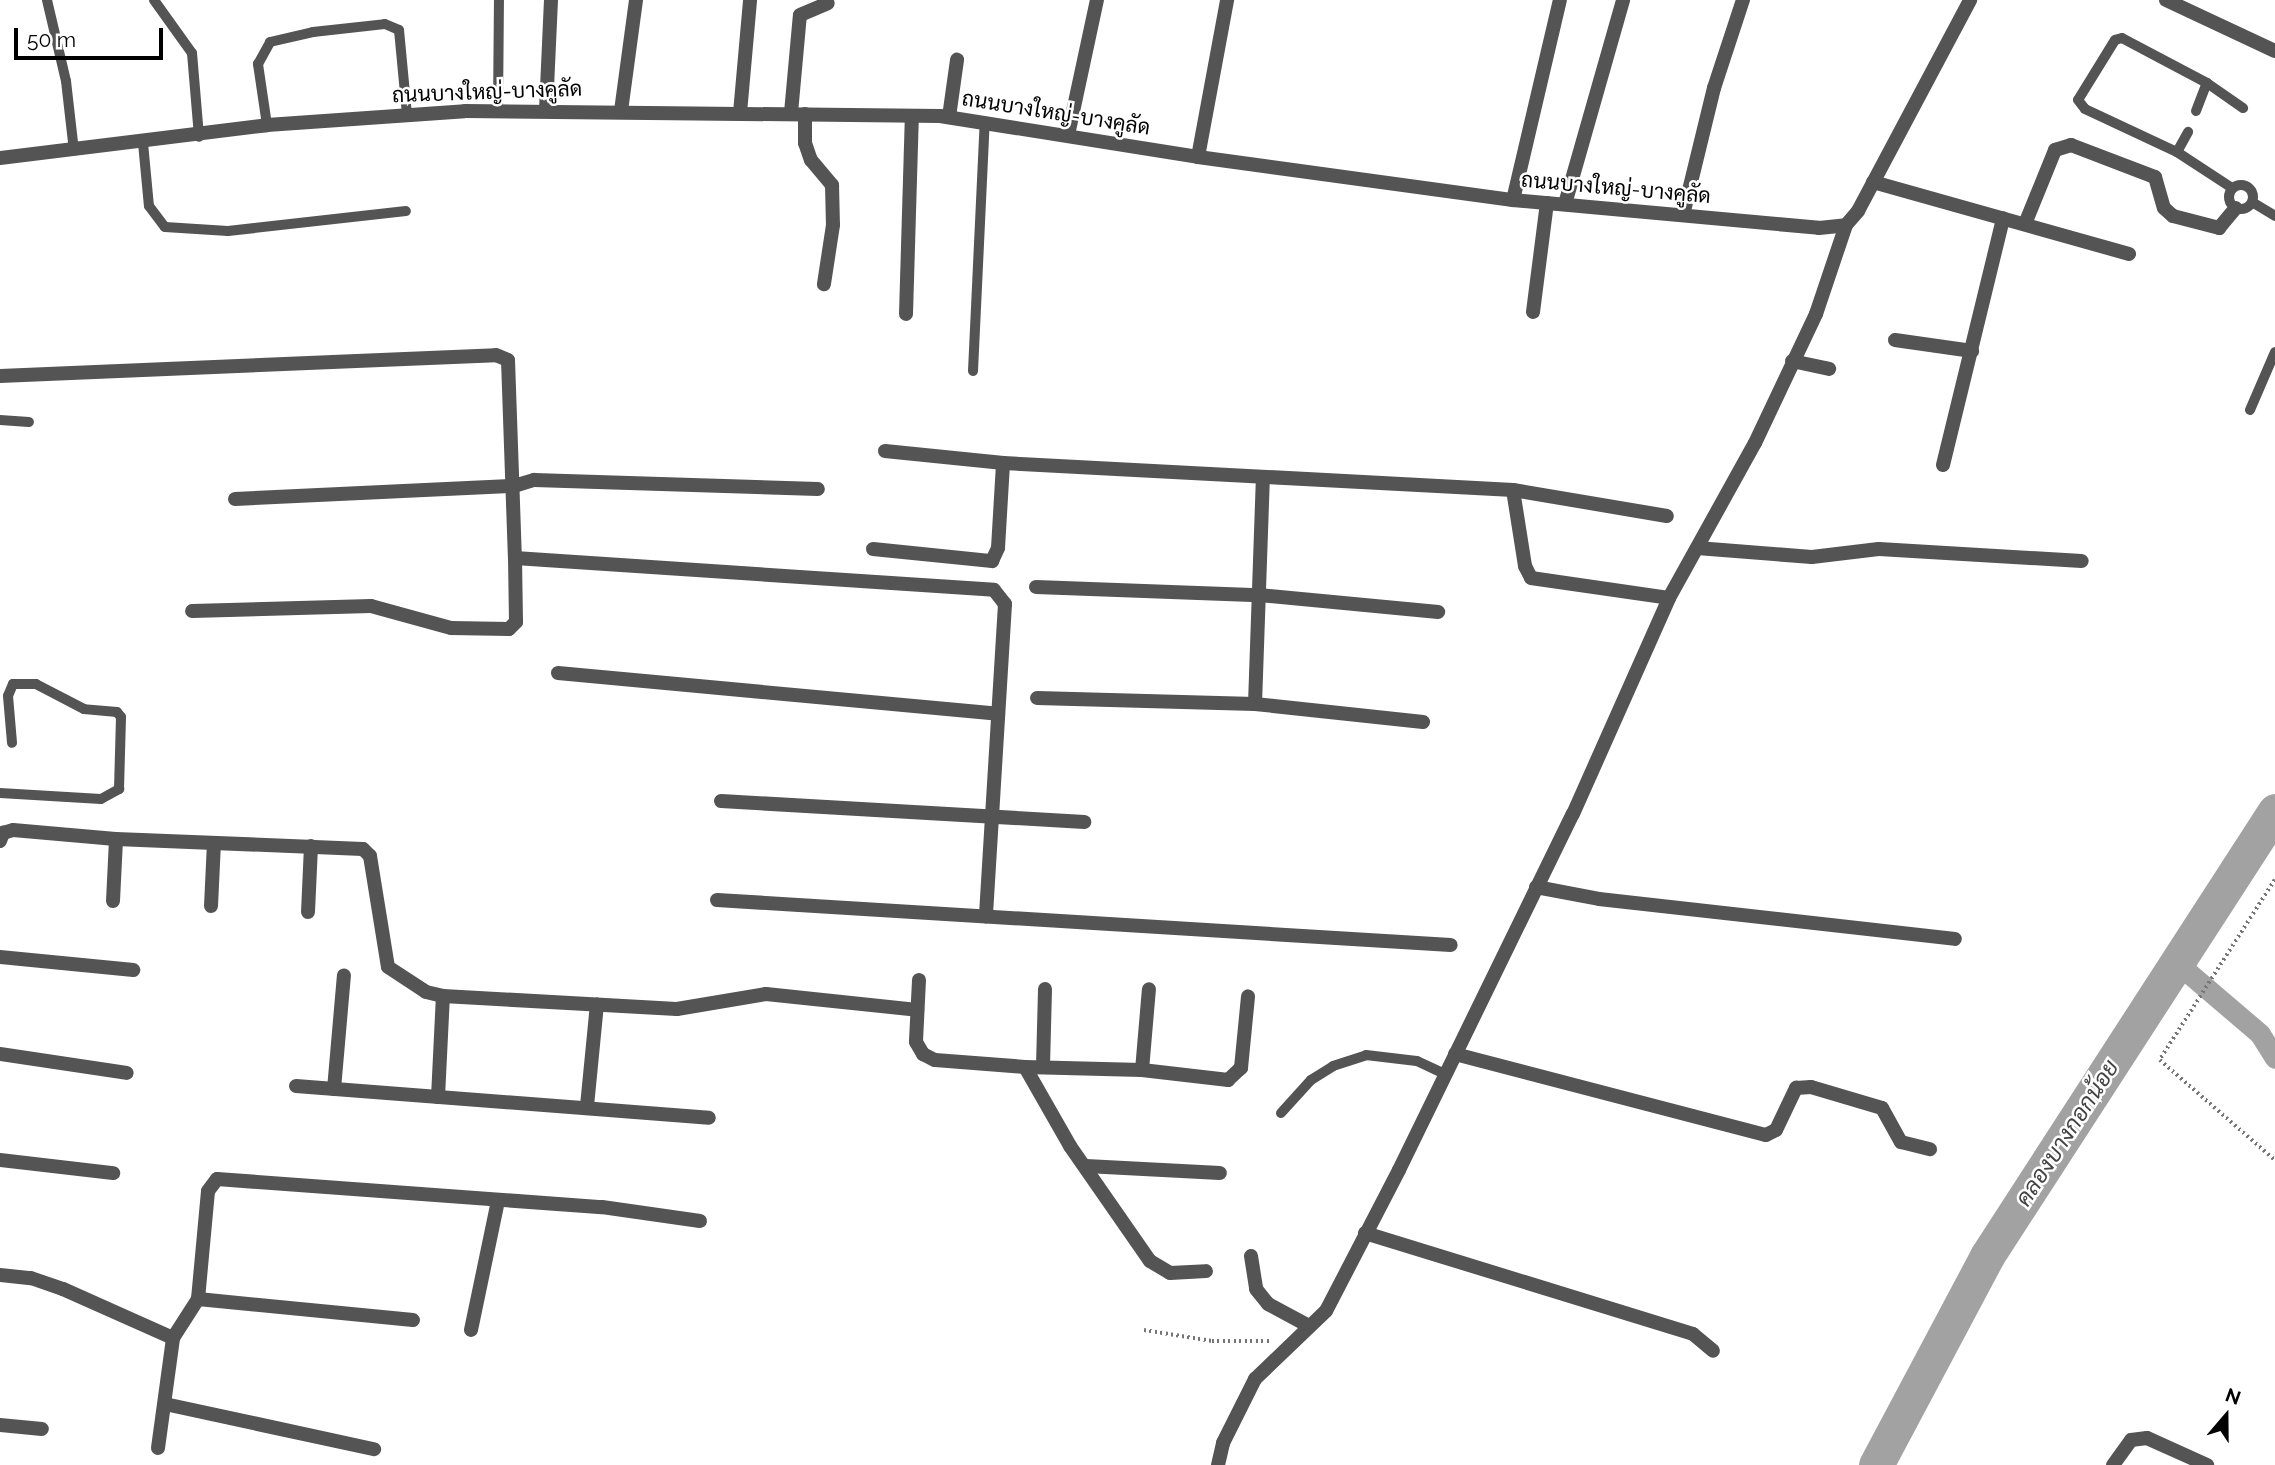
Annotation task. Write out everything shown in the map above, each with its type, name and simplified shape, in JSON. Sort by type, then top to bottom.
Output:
[{"type":"street","points":[[545,110],[551,0]]},
{"type":"street","points":[[621,111],[636,0]]},
{"type":"street","points":[[740,113],[750,0]]},
{"type":"street","points":[[1068,135],[1097,0]]},
{"type":"street","points":[[1198,158],[1227,0]]},
{"type":"street","points":[[1513,200],[1560,0]]},
{"type":"street","points":[[1565,204],[1622,0]]},
{"type":"street","points":[[1683,215],[1714,88],[1743,0]]},
{"type":"street","points":[[1218,1465],[1223,1443],[1255,1379],[1288,1344],[1326,1311],[1455,1055],[1642,668],[1670,598],[1755,443],[1829,281],[1846,225],[1970,0]]},
{"type":"street","points":[[2166,0],[2275,51]]},
{"type":"street","points":[[824,284],[833,225],[832,185],[811,160],[798,114],[800,15],[828,3]]},
{"type":"street","points":[[950,117],[957,60]]},
{"type":"street","name":"ถนนบางใหญ่-บางคูลัด","points":[[0,159],[199,137],[267,125],[407,114],[545,110],[950,117],[1198,158],[1513,200],[1819,228],[1846,225]]},
{"type":"street","points":[[906,314],[912,116]]},
{"type":"street","points":[[2025,224],[2055,150],[2071,145],[2155,177],[2164,208],[2173,216],[2218,228],[2236,208]]},
{"type":"street","points":[[1872,182],[2129,254]]},
{"type":"street","points":[[1533,312],[1547,203]]},
{"type":"street","points":[[1943,465],[2003,218]]},
{"type":"street","points":[[1895,340],[1972,351]]},
{"type":"street","points":[[0,376],[496,355],[508,360],[511,371],[516,622],[499,631],[451,628],[371,606],[191,611]]},
{"type":"street","points":[[1792,361],[1829,369]]},
{"type":"street","points":[[885,451],[1003,463],[1513,490],[1667,516]]},
{"type":"street","points":[[873,549],[992,561],[998,548],[1003,463]]},
{"type":"street","points":[[1255,704],[1263,478]]},
{"type":"street","points":[[235,499],[514,486],[534,480],[818,489]]},
{"type":"street","points":[[1513,490],[1525,566],[1531,578],[1670,598]]},
{"type":"street","points":[[1697,548],[1812,557],[1879,549],[2082,561]]},
{"type":"street","points":[[515,558],[994,590],[1005,604],[986,916]]},
{"type":"street","points":[[1037,587],[1259,595],[1438,612]]},
{"type":"street","points":[[558,673],[998,714]]},
{"type":"street","points":[[1037,698],[1255,704],[1423,722]]},
{"type":"street","points":[[721,801],[1084,822]]},
{"type":"street","points":[[0,841],[3,833],[13,830],[116,839],[311,846],[368,852],[388,967],[426,992],[443,996],[677,1009],[766,994],[917,1010]]},
{"type":"street","points":[[113,901],[116,839]]},
{"type":"street","points":[[211,906],[214,843]]},
{"type":"street","points":[[308,912],[311,846]]},
{"type":"street","points":[[1536,887],[1599,899],[1955,939]]},
{"type":"street","points":[[718,900],[1451,944]]},
{"type":"street","points":[[0,957],[133,970]]},
{"type":"street","points":[[334,1089],[344,975]]},
{"type":"street","points":[[919,980],[916,1042],[923,1054],[935,1060],[1025,1067],[1142,1070],[1233,1078],[1241,1068],[1248,996]]},
{"type":"street","points":[[1042,1066],[1045,989]]},
{"type":"street","points":[[1142,1070],[1149,989]]},
{"type":"street","points":[[438,1097],[443,996]]},
{"type":"street","points":[[587,1106],[597,1004]]},
{"type":"street","points":[[0,1054],[127,1073]]},
{"type":"street","points":[[1455,1055],[1766,1135],[1776,1130],[1796,1088],[1811,1087],[1882,1108],[1900,1142],[1930,1149]]},
{"type":"street","points":[[1025,1067],[1132,1239],[1158,1269],[1206,1271]]},
{"type":"street","points":[[296,1086],[587,1106],[709,1118]]},
{"type":"street","points":[[0,1160],[113,1173]]},
{"type":"street","points":[[1086,1166],[1220,1173]]},
{"type":"street","points":[[158,1448],[173,1338],[198,1299],[208,1191],[218,1179],[602,1207],[701,1221]]},
{"type":"street","points":[[471,1330],[498,1200]]},
{"type":"street","points":[[1364,1233],[1693,1334],[1713,1351]]},
{"type":"street","points":[[1251,1256],[1256,1289],[1268,1304],[1309,1326]]},
{"type":"street","points":[[0,1275],[31,1278],[63,1289],[173,1338]]},
{"type":"street","points":[[198,1299],[412,1320]]},
{"type":"street","points":[[165,1404],[374,1449]]},
{"type":"street","points":[[0,1425],[42,1429]]},
{"type":"street","points":[[2113,1465],[2132,1440],[2147,1438],[2207,1465]]},
{"type":"lane","points":[[47,0],[66,81],[74,150]]},
{"type":"lane","points":[[153,0],[192,53],[199,137]]},
{"type":"lane","points":[[498,110],[499,0]]},
{"type":"lane","points":[[267,125],[258,64],[270,42],[313,32],[385,24],[399,30],[407,114]]},
{"type":"lane","points":[[2232,188],[2177,152],[2085,109],[2078,96],[2115,40],[2122,38],[2207,83],[2243,108]]},
{"type":"lane","points":[[2196,111],[2207,83]]},
{"type":"lane","points":[[973,370],[985,121]]},
{"type":"lane","points":[[2177,152],[2188,132]]},
{"type":"lane","points":[[143,143],[149,206],[165,227],[228,231],[406,211]]},
{"type":"lane","points":[[2252,202],[2236,208],[2229,200],[2232,188],[2238,185],[2250,189],[2252,202],[2275,216]]},
{"type":"lane","points":[[2250,410],[2275,352]]},
{"type":"lane","points":[[0,421],[29,422]]},
{"type":"lane","points":[[0,793],[101,799],[119,789],[121,717],[117,712],[84,709],[36,684],[13,684],[8,696],[12,743]]},
{"type":"lane","points":[[1281,1113],[1311,1080],[1333,1066],[1366,1055],[1417,1061],[1445,1074]]},
{"type":"path","points":[[2275,880],[2160,1060],[2275,1160]]},
{"type":"path","points":[[1144,1330],[1212,1341],[1288,1344]]},
{"type":"waterway","name":"คลองบางกอกน้อย","points":[[1876,1465],[1987,1256],[2275,811]]},
{"type":"waterway","points":[[2177,963],[2260,1034],[2275,1058]]}]
